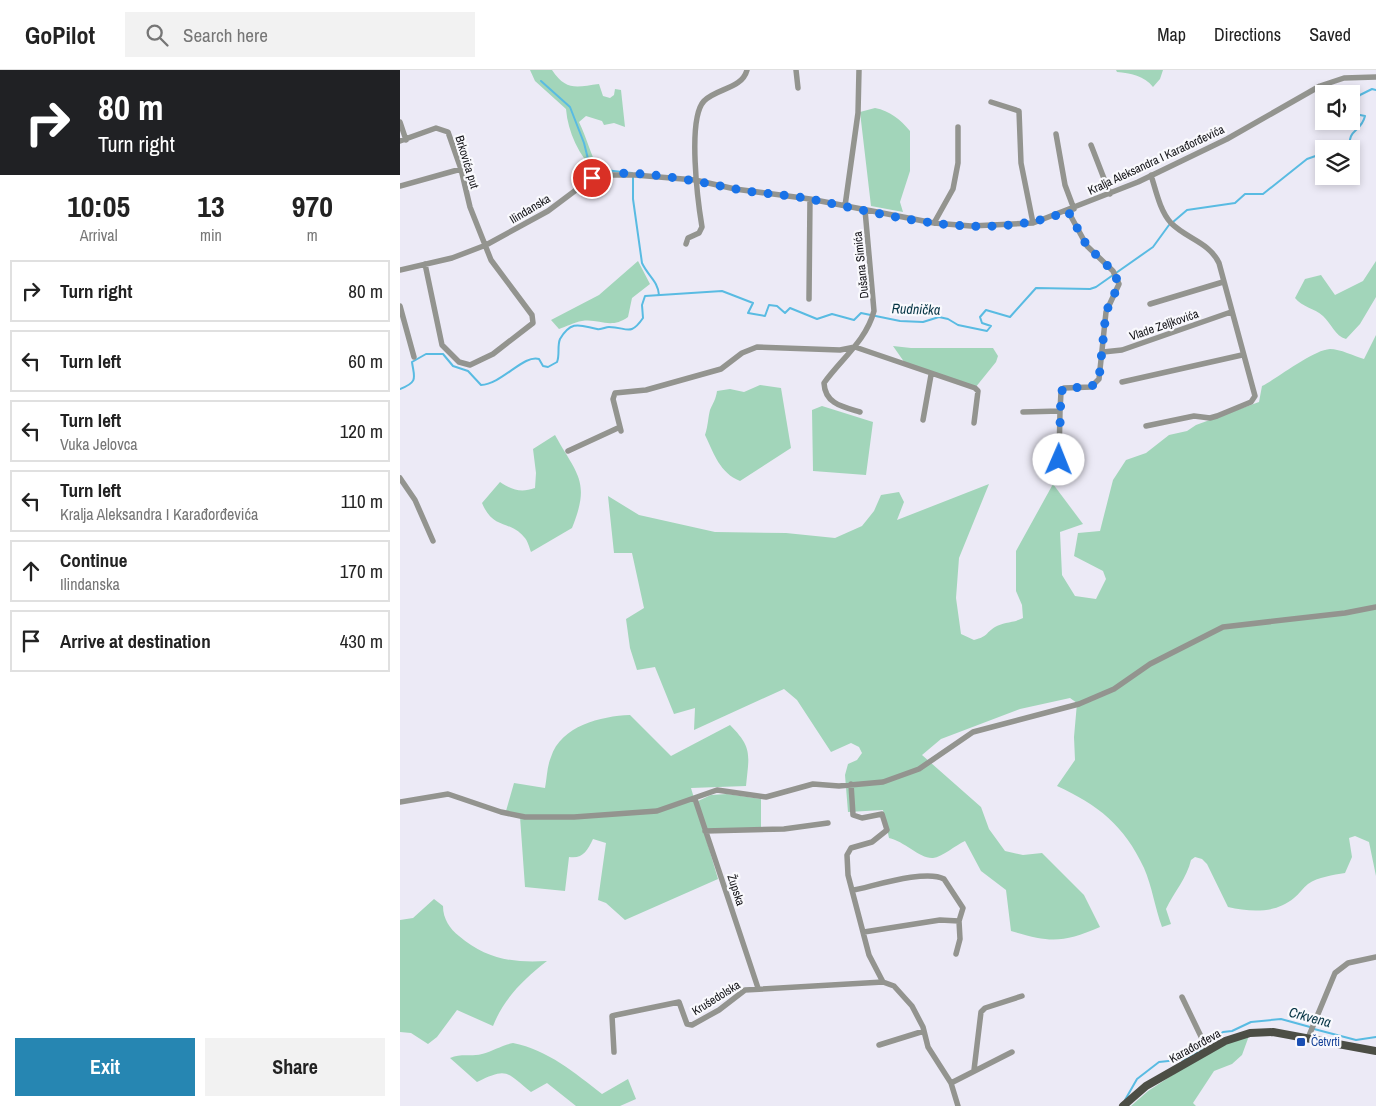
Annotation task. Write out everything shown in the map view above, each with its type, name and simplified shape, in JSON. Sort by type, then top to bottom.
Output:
[{"type":"main road","name":"Karađorđeva","points":[[1123,1106],[1146,1086],[1206,1047],[1250,1033],[1273,1032],[1309,1035],[1376,1051]]},
{"type":"street","points":[[686,244],[690,236],[699,233],[702,227],[695,180],[696,129],[701,106],[708,98],[741,81],[747,70]]},
{"type":"street","points":[[796,70],[798,88]]},
{"type":"street","points":[[845,206],[858,113],[860,70]]},
{"type":"street","points":[[1374,70],[1375,77]]},
{"type":"street","name":"Kralja Aleksandra I Karađorđevića","points":[[934,223],[981,226],[1033,223],[1071,210],[1152,175],[1227,139],[1320,86],[1344,78],[1375,77]]},
{"type":"street","points":[[991,102],[1018,110],[1021,163],[1033,223]]},
{"type":"street","points":[[400,122],[403,140]]},
{"type":"street","points":[[934,223],[953,188],[958,163],[958,127]]},
{"type":"street","name":"Brkovića put","points":[[403,140],[436,128],[443,129],[450,135],[470,207],[492,264],[534,320],[532,325],[500,349],[470,365],[459,362],[442,345],[425,264]]},
{"type":"street","points":[[1044,467],[1055,466],[1059,460],[1061,392],[1064,388],[1096,385],[1099,379],[1106,312],[1118,289],[1117,279],[1113,271],[1087,246],[1071,210],[1060,166],[1056,134]]},
{"type":"street","points":[[1091,145],[1110,194]]},
{"type":"street","points":[[400,186],[461,169]]},
{"type":"street","name":"Ilindanska","points":[[400,270],[452,258],[486,245],[548,212],[592,178],[603,175],[632,174],[695,180],[735,189],[810,199],[934,223]]},
{"type":"street","points":[[1146,426],[1194,416],[1210,418],[1218,416],[1250,402],[1255,396],[1214,252],[1171,223],[1160,201],[1152,175]]},
{"type":"street","points":[[809,298],[810,199]]},
{"type":"street","name":"Dušana Simića","points":[[860,412],[839,406],[829,399],[824,392],[824,383],[855,347],[874,311],[865,210]]},
{"type":"street","name":"Vlade Zeljkovića","points":[[1150,304],[1223,282]]},
{"type":"street","points":[[400,306],[414,357]]},
{"type":"street","name":"Vlade Zeljkovića","points":[[1103,352],[1122,350],[1231,312]]},
{"type":"street","points":[[568,451],[620,429],[612,400],[613,395],[618,391],[646,390],[721,369],[737,356],[757,347],[840,350],[855,347],[978,391],[974,423]]},
{"type":"street","points":[[1122,382],[1242,355]]},
{"type":"street","points":[[923,420],[932,375]]},
{"type":"street","points":[[1022,412],[1060,410]]},
{"type":"street","points":[[400,478],[417,505],[433,541]]},
{"type":"street","points":[[400,802],[448,794],[501,812],[525,817],[540,817],[658,811],[717,790],[766,797],[813,784],[851,784],[894,779],[919,769],[973,732],[1079,704],[1094,698],[1114,688],[1150,664],[1215,630],[1235,624],[1345,613],[1376,607]]},
{"type":"street","points":[[851,784],[853,815],[862,818],[882,814],[887,830],[872,842],[851,848],[847,852],[848,875],[854,890],[869,955],[883,982],[894,986],[912,1006],[924,1031],[928,1047],[951,1083],[958,1106]]},
{"type":"street","name":"Župska","points":[[695,798],[758,988]]},
{"type":"street","points":[[705,831],[784,830],[828,823]]},
{"type":"street","points":[[854,890],[909,878],[940,877],[948,882],[963,908],[959,920],[960,939],[956,954]]},
{"type":"street","points":[[864,932],[940,920],[959,920]]},
{"type":"street","points":[[1309,1035],[1332,979],[1342,966],[1376,957]]},
{"type":"street","name":"Krušedolska","points":[[614,1052],[612,1016],[679,1002],[687,1024],[692,1025],[718,1010],[745,990],[883,982]]},
{"type":"street","points":[[974,1070],[981,1012],[985,1008],[1022,996]]},
{"type":"street","points":[[1182,997],[1206,1047]]},
{"type":"street","points":[[879,1045],[924,1031]]},
{"type":"street","points":[[951,1083],[1012,1052]]},
{"type":"green space","points":[[530,70],[552,70],[562,81],[572,86],[599,84],[603,96],[610,98],[614,95],[615,89],[621,90],[625,127],[614,123],[604,125],[602,121],[586,116],[579,122],[599,171],[596,173],[584,159],[575,143],[569,127],[566,109],[535,81]]},
{"type":"green space","points":[[1116,70],[1163,70],[1160,79],[1153,87],[1142,78],[1132,74],[1117,72]]},
{"type":"green space","points":[[875,108],[894,116],[910,131],[910,171],[900,202],[903,212],[871,206],[860,112]]},
{"type":"green space","points":[[638,261],[650,284],[632,298],[628,317],[616,323],[576,322],[559,329],[551,320],[599,295]]},
{"type":"green space","points":[[1376,261],[1376,297],[1360,324],[1346,339],[1336,332],[1323,316],[1295,298],[1305,279],[1321,275],[1335,295],[1363,281]]},
{"type":"green space","points":[[1376,335],[1376,876],[1369,842],[1355,836],[1349,838],[1352,857],[1345,873],[1312,882],[1294,898],[1279,907],[1254,911],[1228,907],[1207,864],[1202,859],[1195,857],[1191,860],[1183,879],[1166,909],[1171,924],[1162,927],[1147,875],[1128,840],[1097,809],[1057,786],[1075,760],[1074,737],[1077,703],[1070,698],[1020,709],[941,739],[922,755],[981,807],[989,829],[1005,851],[1023,855],[1042,853],[1084,895],[1100,927],[1076,936],[1056,940],[1025,935],[1011,931],[1006,890],[981,871],[965,841],[941,855],[928,858],[889,838],[883,810],[848,812],[845,775],[848,764],[857,760],[862,753],[859,747],[851,743],[831,752],[797,700],[784,689],[694,730],[695,708],[674,714],[655,667],[637,670],[630,648],[626,619],[644,608],[632,553],[614,553],[608,496],[639,515],[715,532],[786,533],[835,538],[862,526],[874,511],[881,495],[899,492],[904,502],[897,520],[989,484],[959,558],[956,598],[961,634],[974,640],[979,639],[998,625],[1023,618],[1022,605],[1016,591],[1016,551],[1053,484],[1083,524],[1060,532],[1062,575],[1075,596],[1096,599],[1106,579],[1103,571],[1074,556],[1078,533],[1100,531],[1113,480],[1126,460],[1146,453],[1169,435],[1187,431],[1196,425],[1259,402],[1262,386],[1314,354],[1334,349],[1364,359]]},
{"type":"green space","points":[[893,346],[911,348],[993,348],[998,356],[996,362],[975,388],[907,366]]},
{"type":"green space","points":[[760,385],[781,388],[791,448],[740,481],[733,478],[723,468],[705,435],[709,413],[717,391],[730,389],[744,392]]},
{"type":"green space","points":[[822,406],[873,422],[866,475],[813,471],[812,410]]},
{"type":"green space","points":[[555,435],[579,479],[581,488],[578,512],[572,528],[531,552],[524,537],[519,532],[496,521],[486,512],[482,503],[500,482],[517,490],[535,488],[536,473],[533,449]]},
{"type":"green space","points":[[630,715],[671,756],[730,725],[743,740],[748,752],[748,759],[746,786],[691,788],[718,879],[625,920],[606,903],[598,900],[606,843],[593,839],[584,853],[578,857],[569,857],[565,891],[525,887],[520,817],[506,811],[514,783],[545,788],[548,768],[556,746],[573,730],[595,721]]},
{"type":"green space","points":[[727,794],[761,799],[761,829],[707,830],[698,801],[711,795]]},
{"type":"green space","points":[[434,899],[443,906],[446,919],[453,930],[479,950],[489,955],[511,960],[547,961],[530,975],[509,998],[493,1026],[457,1010],[437,1037],[428,1044],[411,1033],[400,1032],[400,920],[413,918]]},
{"type":"green space","points":[[1250,1033],[1242,1055],[1232,1064],[1214,1071],[1193,1103],[1196,1106],[1131,1106],[1148,1091],[1225,1041]]},
{"type":"green space","points":[[513,1043],[538,1051],[560,1063],[602,1094],[628,1079],[636,1099],[620,1106],[576,1106],[547,1083],[531,1092],[511,1076],[501,1073],[477,1082],[450,1058],[482,1054]]},
{"type":"waterway","points":[[541,81],[570,107],[588,159],[595,169],[632,173]]},
{"type":"waterway","name":"Rudnička","points":[[1350,140],[1352,134],[1361,125],[1365,116],[1355,114],[1351,108],[1360,95],[1372,89],[1376,90]]},
{"type":"waterway","name":"Rudnička","points":[[1173,222],[1187,210],[1235,203],[1245,194],[1263,194],[1307,159],[1315,156]]},
{"type":"waterway","points":[[633,177],[633,199],[642,263],[655,282],[659,295]]},
{"type":"waterway","name":"Rudnička","points":[[400,389],[413,381],[412,362],[426,354],[443,354],[453,366],[468,371],[481,385],[497,380],[533,359],[539,359],[543,366],[548,367],[557,362],[560,339],[573,326],[599,329],[615,327],[628,330],[635,327],[643,318],[642,305],[645,296],[722,291],[753,303],[748,313],[765,316],[769,305],[777,306],[785,313],[790,308],[817,319],[832,314],[854,320],[861,313],[900,321],[923,322],[939,317],[948,319],[958,325],[987,331],[991,326],[982,323],[980,317],[986,310],[1010,317],[1036,288],[1090,289],[1096,287],[1153,247],[1169,225]]},
{"type":"waterway","name":"Crkvena","points":[[1207,1044],[1223,1032],[1232,1031],[1251,1022],[1281,1019],[1310,1027]]},
{"type":"waterway","name":"Crkvena","points":[[1314,1029],[1356,1040],[1376,1037]]},
{"type":"waterway","name":"Crkvena","points":[[1125,1100],[1137,1079],[1159,1062],[1187,1059],[1204,1047]]},
{"type":"place","name":"Četvrti","points":[[1301,1042]]},
{"type":"route","points":[[592,178],[603,175],[629,174],[695,180],[735,189],[783,194],[934,223],[971,226],[1033,223],[1068,211],[1087,246],[1113,271],[1119,284],[1106,312],[1103,352],[1099,379],[1096,385],[1091,387],[1069,386],[1061,392],[1059,460]]}]
